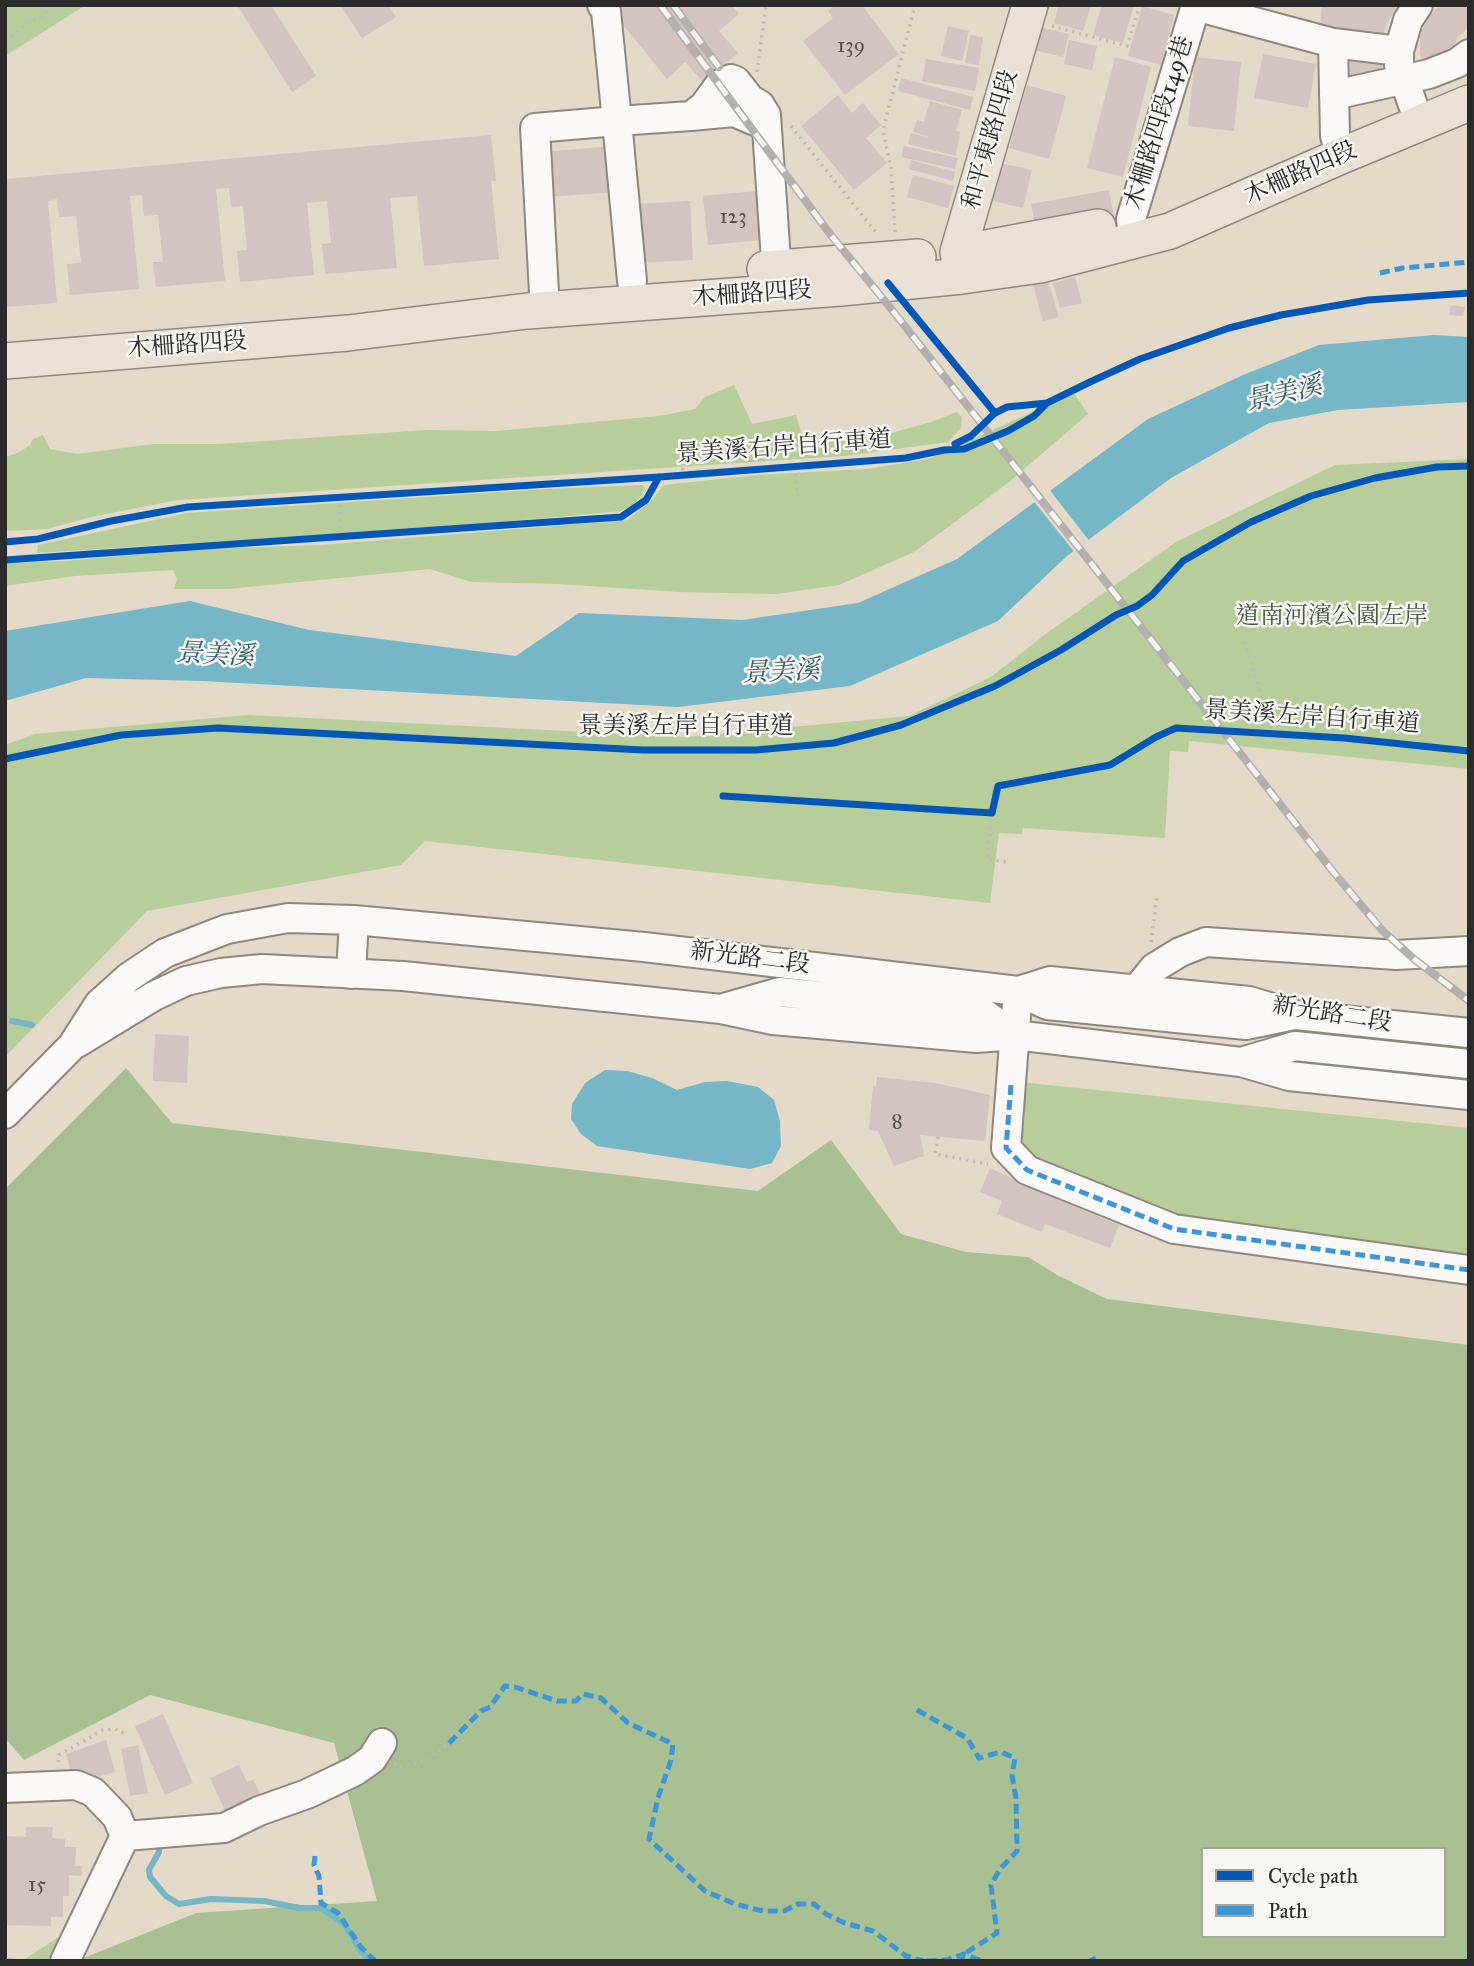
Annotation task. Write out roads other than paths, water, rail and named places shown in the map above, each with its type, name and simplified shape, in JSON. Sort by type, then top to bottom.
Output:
[{"type":"main road","name":"和平東路四段","points":[[960,264],[1037,14]]},
{"type":"main road","name":"木柵路四段","points":[[1338,146],[1405,78],[1469,82]]},
{"type":"main road","name":"木柵路四段","points":[[5,361],[245,342],[543,302],[632,281],[777,280],[897,258],[960,264],[1040,265],[1132,230],[1190,223],[1338,146],[1469,103]]},
{"type":"main road","name":"木柵路四段","points":[[5,341],[543,302],[960,264]]},
{"type":"street","points":[[602,5],[606,11],[632,281]]},
{"type":"street","points":[[1405,78],[1408,20],[1418,5]]},
{"type":"street","points":[[1196,6],[1333,43],[1405,78]]},
{"type":"street","name":"木柵路四段149巷","points":[[1132,230],[1196,6]]},
{"type":"street","points":[[1333,43],[1338,146]]},
{"type":"street","points":[[1334,95],[1429,74],[1457,63],[1469,54]]},
{"type":"street","points":[[691,116],[704,106],[719,83],[725,80],[746,82],[750,99],[760,105],[765,117],[777,280]]},
{"type":"street","points":[[543,302],[535,128],[691,116],[765,117]]},
{"type":"street","name":"新光路二段","points":[[5,1114],[72,1046],[99,1004],[129,976],[165,953],[227,929],[288,918],[354,920],[644,947],[1018,991],[1050,981],[1249,1001],[1296,1015],[1469,1033]]},
{"type":"street","points":[[351,974],[354,920]]},
{"type":"street","points":[[1136,990],[1154,968],[1180,952],[1206,942],[1396,955],[1469,951]]},
{"type":"street","name":"新光路二段","points":[[72,1046],[154,996],[186,981],[221,973],[262,969],[402,976],[721,1009],[773,1020],[977,1038],[1015,1035],[1241,1062],[1289,1076],[1469,1096]]},
{"type":"street","points":[[1296,1015],[1246,1025],[1047,1005],[1018,991],[1006,1149],[1027,1170],[1174,1229],[1469,1270]]},
{"type":"street","points":[[1241,1062],[1295,1046],[1469,1064]]},
{"type":"street","points":[[125,1836],[224,1828],[355,1771],[377,1751]]},
{"type":"street","points":[[5,1788],[76,1785],[93,1793],[117,1817],[125,1836],[65,1961]]},
{"type":"water","name":"景美溪","points":[[1434,335],[1469,337],[1469,402],[1338,410],[1269,423],[1171,478],[1067,556],[998,621],[850,686],[678,707],[202,681],[86,678],[5,701],[5,631],[190,601],[309,630],[516,656],[579,613],[742,620],[858,603],[957,559],[1148,419],[1243,375],[1319,345]]},
{"type":"water","points":[[605,1070],[627,1071],[652,1078],[677,1090],[705,1082],[727,1081],[758,1087],[774,1100],[780,1121],[781,1146],[772,1163],[750,1169],[597,1146],[581,1134],[571,1119],[572,1104],[585,1083]]},
{"type":"waterway","points":[[12,1021],[32,1025]]},
{"type":"waterway","points":[[160,1841],[159,1852],[149,1870],[150,1877],[166,1896],[179,1904],[211,1899],[264,1901],[300,1908],[321,1908],[344,1924],[361,1951],[371,1961]]},
{"type":"railway","points":[[660,5],[830,234],[1335,874],[1382,930],[1414,959],[1469,1001]]},
{"type":"railway","points":[[673,5],[719,67]]},
{"type":"park label","name":"道南河濱公園左岸","points":[[1332,617]]}]
